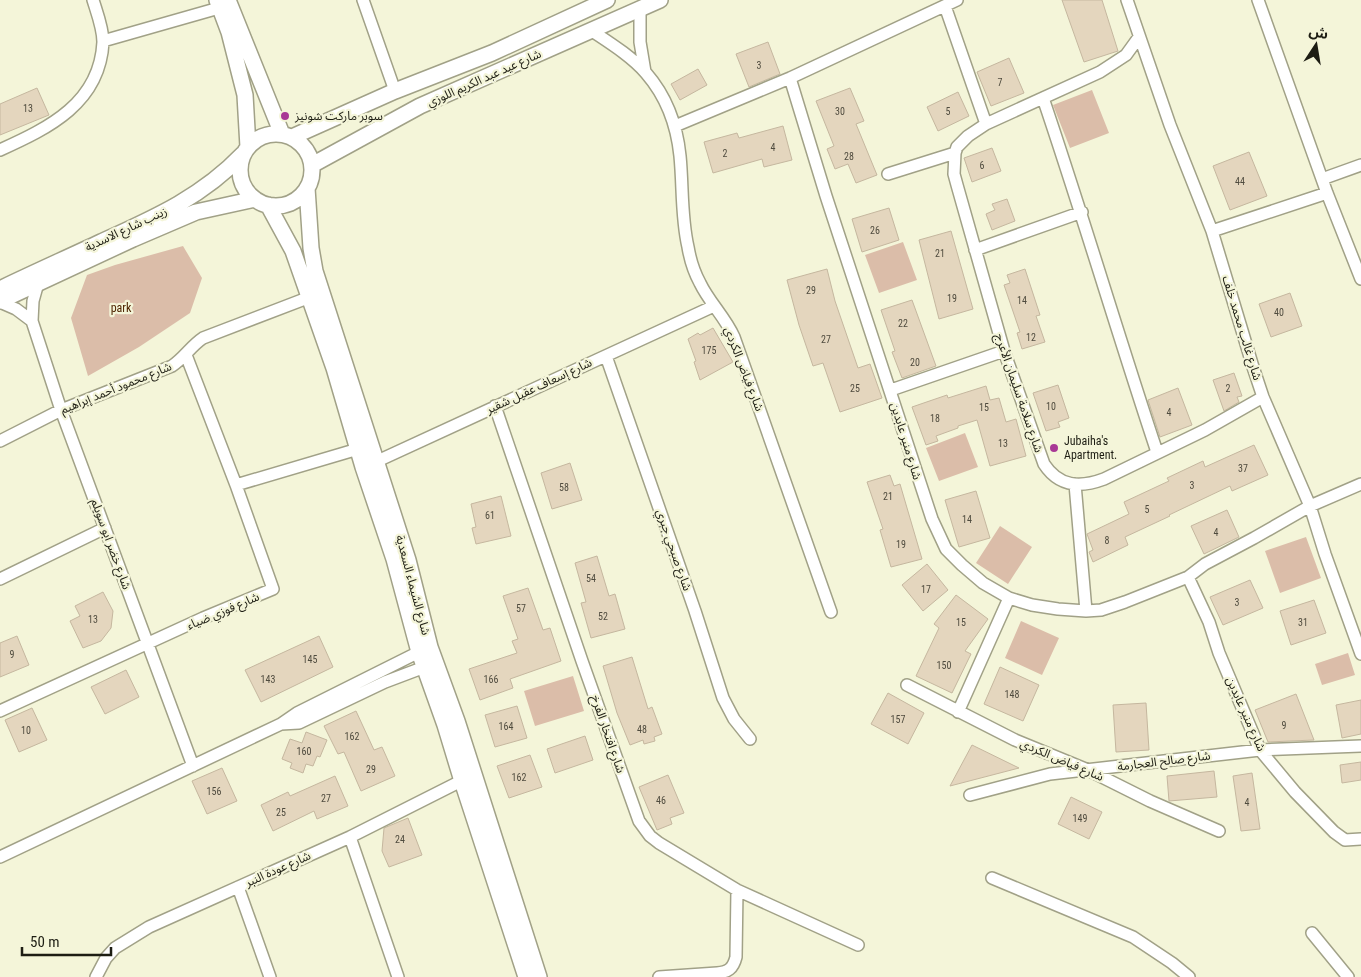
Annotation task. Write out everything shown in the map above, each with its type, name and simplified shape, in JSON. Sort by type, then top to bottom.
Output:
[{"type":"street","points":[[0,150],[49,126],[74,107],[86,93],[96,73],[103,40],[93,0]]},
{"type":"street","points":[[363,0],[395,91]]},
{"type":"street","name":"شارع عيد عبد الكريم اللوزي","points":[[287,136],[492,53],[607,0]]},
{"type":"street","name":"شارع عيد عبد الكريم اللوزي","points":[[312,165],[420,106],[660,0]]},
{"type":"street","points":[[675,126],[790,78],[957,0]]},
{"type":"street","name":"شارع غالب محمد خلف","points":[[1127,0],[1170,124],[1212,231],[1263,397],[1310,506],[1361,654]]},
{"type":"street","points":[[1258,0],[1327,193],[1361,279]]},
{"type":"street","points":[[103,40],[226,3]]},
{"type":"street","points":[[226,3],[287,136]]},
{"type":"street","points":[[226,3],[229,32],[245,95],[245,150],[240,164],[240,174],[245,188],[261,202],[281,206],[300,197],[307,188],[311,177],[312,165],[301,144],[287,136],[263,136],[245,150]]},
{"type":"street","points":[[945,6],[986,124]]},
{"type":"street","name":"شارع فياض الكردي","points":[[640,10],[640,42],[645,72]]},
{"type":"street","name":"شارع فياض الكردي","points":[[592,31],[621,51],[645,72],[660,93],[675,126],[680,157],[684,226],[688,246],[700,282],[734,338],[831,612]]},
{"type":"street","points":[[888,174],[955,153],[957,146],[986,124],[1100,72],[1115,63],[1126,55],[1139,37]]},
{"type":"street","name":"شارع منير عابدين","points":[[790,78],[826,196],[932,519],[946,549],[983,583],[1009,598],[1032,605],[1058,609],[1101,610],[1188,577],[1205,564],[1310,506],[1361,484]]},
{"type":"street","points":[[1043,98],[1082,212],[1118,337],[1157,452]]},
{"type":"street","name":"زينب شارع الاسدية","points":[[0,289],[166,211],[199,193],[245,150]]},
{"type":"street","name":"شارع سلامة سليمان الأعرج","points":[[955,153],[954,174],[975,250],[1004,351],[1044,464],[1054,476],[1075,484]]},
{"type":"street","points":[[1322,179],[1361,165]]},
{"type":"street","name":"شارع الشيماء السعدية","points":[[307,188],[312,260],[370,464],[394,559],[429,665],[445,724],[467,778],[539,977]]},
{"type":"street","points":[[1212,231],[1327,193]]},
{"type":"street","name":"زينب شارع الاسدية","points":[[0,301],[196,212],[261,202]]},
{"type":"street","name":"شارع الشيماء السعدية","points":[[261,202],[293,251],[334,368],[358,449],[370,464]]},
{"type":"street","points":[[975,250],[1082,212]]},
{"type":"street","name":"شارع خضر ابو سويلم","points":[[38,283],[33,302],[32,321],[146,644],[192,766]]},
{"type":"street","name":"شارع محمود أحمد إبراهيم","points":[[0,441],[62,410],[172,366],[186,355],[195,343],[203,338],[310,297]]},
{"type":"street","points":[[0,301],[16,309],[32,321]]},
{"type":"street","name":"شارع إسعاف عقيل شقير","points":[[370,464],[714,306]]},
{"type":"street","points":[[891,390],[1004,351]]},
{"type":"street","name":"شارع فوزي ضياء","points":[[0,711],[146,644],[273,589],[236,485],[186,355]]},
{"type":"street","name":"شارع صبحي جبري","points":[[606,356],[695,611],[723,698],[734,719],[750,739]]},
{"type":"street","points":[[1086,611],[1075,484],[1090,484],[1205,430],[1263,397]]},
{"type":"street","name":"شارع افتخار الفرخ","points":[[495,406],[639,821],[650,836],[659,844],[737,890],[858,945]]},
{"type":"street","points":[[236,485],[358,449]]},
{"type":"street","points":[[0,579],[105,528]]},
{"type":"street","name":"شارع منير عابدين","points":[[1188,577],[1209,622],[1219,653],[1260,750],[1295,792],[1334,832],[1345,840],[1361,839]]},
{"type":"street","points":[[958,712],[1009,598]]},
{"type":"street","points":[[0,857],[282,724],[296,713],[424,649]]},
{"type":"street","points":[[282,724],[299,723],[385,682],[429,665]]},
{"type":"street","name":"شارع فياض الكردي","points":[[908,685],[1015,740],[1088,770],[1150,801],[1219,831]]},
{"type":"street","name":"شارع صالح العجارمة","points":[[970,795],[1050,774],[1260,750],[1361,746]]},
{"type":"street","name":"شارع الشيماء السعدية","points":[[467,778],[526,977]]},
{"type":"street","name":"شارع عودة النبر","points":[[96,977],[106,958],[115,948],[149,927],[350,837],[467,778]]},
{"type":"street","points":[[350,837],[398,977]]},
{"type":"street","points":[[992,878],[1132,938],[1172,963],[1189,977]]},
{"type":"street","points":[[238,888],[270,977]]},
{"type":"street","points":[[659,977],[717,974],[732,968],[736,958],[737,890]]},
{"type":"street","points":[[1312,933],[1348,977]]},
{"type":"green space","points":[[1092,90],[1109,133],[1070,148],[1053,105]]},
{"type":"green space","points":[[903,242],[917,280],[879,293],[865,255]]},
{"type":"green space","name":"park","points":[[183,246],[202,278],[190,313],[139,347],[88,376],[71,318],[87,275]]},
{"type":"green space","points":[[965,433],[978,467],[939,481],[926,448]]},
{"type":"green space","points":[[1000,526],[1032,547],[1008,584],[976,563]]},
{"type":"green space","points":[[1306,537],[1321,578],[1280,593],[1265,551]]},
{"type":"green space","points":[[1021,621],[1059,638],[1042,675],[1005,658]]},
{"type":"green space","points":[[1348,653],[1355,675],[1322,685],[1315,664]]},
{"type":"green space","points":[[573,676],[584,711],[535,726],[524,691]]},
{"type":"building","points":[[1062,0],[1102,0],[1118,51],[1084,62]]},
{"type":"building","points":[[768,42],[780,74],[749,87],[736,54]]},
{"type":"building","points":[[1009,58],[1024,93],[991,106],[977,72]]},
{"type":"building","points":[[698,69],[707,85],[680,100],[671,84]]},
{"type":"building","points":[[37,88],[49,115],[0,135],[0,104]]},
{"type":"building","points":[[850,88],[864,121],[856,124],[877,175],[856,183],[848,164],[835,169],[827,149],[834,146],[816,101]]},
{"type":"building","points":[[958,92],[969,116],[938,131],[927,107]]},
{"type":"building","points":[[783,126],[792,160],[764,167],[762,159],[713,173],[704,142],[737,133],[739,138]]},
{"type":"building","points":[[992,148],[1001,171],[972,182],[964,158]]},
{"type":"building","points":[[1249,152],[1267,196],[1230,210],[1213,166]]},
{"type":"building","points":[[1007,199],[1015,221],[992,230],[986,214],[995,210],[992,204]]},
{"type":"building","points":[[889,208],[899,240],[862,252],[852,219]]},
{"type":"building","points":[[951,231],[973,309],[939,319],[919,240]]},
{"type":"building","points":[[827,269],[835,301],[858,368],[870,364],[882,398],[840,412],[823,363],[813,366],[799,325],[787,280]]},
{"type":"building","points":[[1025,269],[1040,315],[1036,316],[1045,342],[1022,349],[1017,333],[1020,332],[1004,285],[1010,283],[1007,275]]},
{"type":"building","points":[[1290,293],[1302,326],[1271,337],[1259,304]]},
{"type":"building","points":[[912,300],[936,366],[902,378],[892,352],[895,351],[881,310]]},
{"type":"building","points":[[713,328],[733,362],[700,380],[688,339]]},
{"type":"building","points":[[1234,373],[1242,396],[1237,397],[1239,402],[1224,411],[1213,380]]},
{"type":"building","points":[[1058,385],[1069,418],[1058,422],[1060,427],[1046,431],[1033,393]]},
{"type":"building","points":[[986,386],[990,400],[999,398],[1006,422],[1016,419],[1026,456],[990,466],[977,420],[936,436],[938,441],[926,445],[912,407],[947,395],[948,398]]},
{"type":"building","points":[[1178,388],[1192,425],[1160,437],[1148,400]]},
{"type":"building","points":[[1254,445],[1268,475],[1232,491],[1230,486],[1169,515],[1125,537],[1128,545],[1093,562],[1089,552],[1093,550],[1087,534],[1129,514],[1124,502],[1169,481],[1167,478],[1203,461],[1205,467]]},
{"type":"building","points":[[570,463],[582,500],[552,509],[541,473]]},
{"type":"building","points":[[890,475],[894,486],[900,484],[922,559],[891,567],[880,530],[883,529],[867,482]]},
{"type":"building","points":[[976,491],[990,538],[959,547],[945,500]]},
{"type":"building","points":[[501,496],[511,536],[476,544],[472,528],[476,527],[471,504]]},
{"type":"building","points":[[1227,510],[1239,537],[1204,554],[1191,526]]},
{"type":"building","points":[[597,556],[609,596],[615,594],[625,629],[591,638],[581,603],[586,602],[575,563]]},
{"type":"building","points":[[927,564],[948,590],[923,611],[902,585]]},
{"type":"building","points":[[1250,580],[1263,608],[1223,625],[1210,597]]},
{"type":"building","points":[[528,588],[543,630],[550,628],[561,661],[510,679],[513,688],[480,700],[469,669],[517,653],[512,641],[518,639],[503,596]]},
{"type":"building","points":[[103,592],[113,611],[111,628],[101,641],[83,648],[70,621],[80,616],[75,606]]},
{"type":"building","points":[[956,595],[988,619],[965,651],[971,654],[952,693],[916,676],[939,628],[934,624]]},
{"type":"building","points":[[1314,600],[1326,633],[1291,645],[1280,611]]},
{"type":"building","points":[[17,636],[29,665],[0,677],[0,643]]},
{"type":"building","points":[[319,636],[333,667],[261,702],[245,670]]},
{"type":"building","points":[[632,657],[648,709],[652,707],[662,734],[654,737],[655,741],[644,744],[643,740],[630,745],[617,713],[603,666]]},
{"type":"building","points":[[1000,667],[1039,685],[1023,721],[984,704]]},
{"type":"building","points":[[126,670],[139,697],[105,714],[91,687]]},
{"type":"building","points":[[888,693],[924,713],[908,744],[871,724]]},
{"type":"building","points":[[1296,694],[1314,740],[1268,742],[1255,710]]},
{"type":"building","points":[[1361,700],[1361,734],[1342,738],[1336,705]]},
{"type":"building","points":[[1146,703],[1149,750],[1116,752],[1113,705]]},
{"type":"building","points":[[517,706],[527,738],[495,747],[485,715]]},
{"type":"building","points":[[32,708],[47,740],[19,752],[5,720]]},
{"type":"building","points":[[356,711],[374,750],[382,747],[395,776],[361,791],[344,752],[338,754],[324,726]]},
{"type":"building","points":[[306,732],[327,740],[320,757],[317,756],[313,766],[306,764],[303,773],[290,768],[292,763],[282,759],[290,739],[302,743]]},
{"type":"building","points":[[585,736],[593,760],[555,773],[547,749]]},
{"type":"building","points":[[972,745],[1019,768],[950,786]]},
{"type":"building","points":[[530,755],[542,787],[509,798],[497,766]]},
{"type":"building","points":[[1361,762],[1361,780],[1342,783],[1340,765]]},
{"type":"building","points":[[222,768],[237,801],[207,814],[192,781]]},
{"type":"building","points":[[1214,771],[1217,797],[1169,801],[1167,776]]},
{"type":"building","points":[[1252,773],[1260,829],[1241,831],[1233,776]]},
{"type":"building","points":[[668,775],[684,813],[670,818],[672,824],[657,830],[639,787]]},
{"type":"building","points":[[335,776],[348,806],[317,819],[314,811],[273,831],[261,805],[288,792],[290,796]]},
{"type":"building","points":[[1071,797],[1102,812],[1089,839],[1058,824]]},
{"type":"building","points":[[408,818],[422,855],[389,867],[382,851],[384,828]]},
{"type":"place","name":"سوبر ماركت شونيز","points":[[285,116]]},
{"type":"place","name":"Jubaiha's Apartment.","points":[[1054,448]]}]
